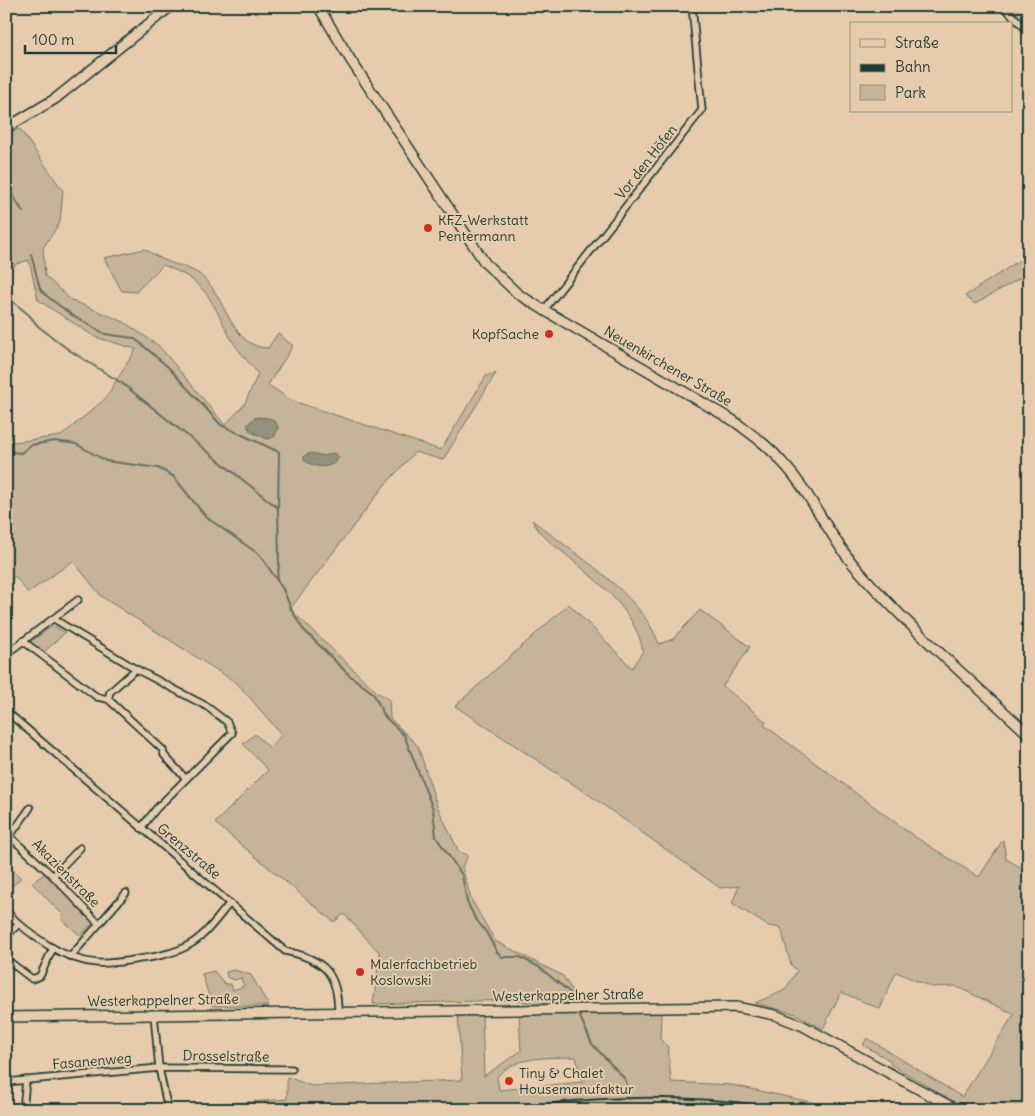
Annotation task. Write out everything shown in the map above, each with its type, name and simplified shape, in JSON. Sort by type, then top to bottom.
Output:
[{"type":"street","points":[[6,128],[55,99],[171,6]]},
{"type":"street","name":"Neuenkirchener Straße","points":[[318,6],[350,59],[485,263],[518,294],[734,421],[760,440],[784,463],[840,548],[858,571],[893,608],[1029,735]]},
{"type":"street","name":"Vor den Höfen","points":[[544,310],[702,110],[692,6]]},
{"type":"street","points":[[1003,6],[1029,32]]},
{"type":"street","points":[[6,654],[78,600]]},
{"type":"street","points":[[54,619],[136,669],[206,706],[228,722],[232,733],[156,809],[141,828]]},
{"type":"street","points":[[23,641],[97,697],[108,699],[163,750],[164,755],[186,779]]},
{"type":"street","points":[[108,699],[110,692],[136,669]]},
{"type":"street","name":"Grenzstraße","points":[[6,711],[285,951],[314,960],[329,973],[337,986],[338,1012]]},
{"type":"street","points":[[8,834],[30,808]]},
{"type":"street","name":"Akazienstraße","points":[[8,834],[98,923],[70,956]]},
{"type":"street","points":[[52,876],[80,848]]},
{"type":"street","points":[[98,923],[126,893]]},
{"type":"street","points":[[6,911],[18,924],[53,948],[70,956],[97,963],[160,956],[187,946],[208,930],[230,903]]},
{"type":"street","points":[[6,936],[18,924]]},
{"type":"street","points":[[6,959],[32,979],[40,976],[53,948]]},
{"type":"street","name":"Westerkappelner Straße","points":[[6,1017],[736,1007],[760,1010],[803,1026],[956,1110]]},
{"type":"street","points":[[154,1015],[160,1068],[168,1110]]},
{"type":"street","name":"Drosselstraße","points":[[160,1068],[292,1069]]},
{"type":"street","name":"Fasanenweg","points":[[6,1082],[160,1068]]},
{"type":"street","points":[[23,1110],[26,1080]]},
{"type":"green space","points":[[1003,6],[1024,6],[1029,11],[1029,32]]},
{"type":"green space","points":[[20,129],[63,191],[60,222],[43,248],[45,276],[71,300],[124,322],[159,346],[225,425],[244,405],[258,374],[234,344],[210,299],[188,277],[163,265],[136,292],[122,291],[104,258],[145,249],[166,261],[198,273],[213,289],[231,322],[246,340],[256,346],[268,348],[278,333],[293,346],[268,385],[293,401],[441,450],[486,376],[496,373],[443,460],[415,452],[384,486],[290,609],[378,693],[389,699],[390,718],[418,746],[437,806],[459,852],[468,855],[462,867],[471,899],[495,941],[563,976],[573,992],[571,1003],[535,1004],[514,1000],[373,1004],[380,953],[344,914],[334,922],[215,823],[268,770],[243,744],[255,734],[269,747],[282,735],[237,683],[102,597],[73,561],[28,593],[15,576],[6,586],[6,438],[15,442],[61,436],[105,399],[136,349],[95,337],[38,300],[29,260],[16,264],[6,277],[6,134]],"holes":[[[260,417],[274,421],[270,439],[253,433],[248,428],[248,424],[254,418]]]},
{"type":"green space","points":[[1029,254],[1029,273],[975,304],[965,296]]},
{"type":"green space","points":[[532,520],[622,591],[650,625],[659,644],[673,639],[700,610],[750,647],[723,686],[766,722],[764,725],[915,837],[979,877],[1003,840],[1006,859],[1029,872],[1029,1110],[968,1110],[890,1064],[891,1061],[863,1045],[867,1038],[962,1097],[1014,1014],[955,986],[931,987],[896,972],[880,1009],[841,992],[823,1029],[796,1014],[755,1003],[785,990],[797,971],[791,965],[781,928],[768,926],[732,903],[739,886],[720,888],[588,794],[455,706],[569,604],[632,668],[643,651],[639,636],[623,608],[601,585],[546,538]]},
{"type":"green space","points":[[51,627],[56,627],[65,633],[44,652],[30,642]]},
{"type":"green space","points":[[6,863],[21,878],[6,892]]},
{"type":"green space","points":[[45,873],[93,922],[81,936],[62,920],[63,915],[32,883]]},
{"type":"green space","points":[[234,970],[251,975],[269,1006],[212,1006],[202,974],[214,971],[225,984],[231,984],[233,990],[244,986],[241,978],[234,980],[227,977],[226,972]]},
{"type":"green space","points":[[519,1013],[661,1013],[660,1039],[668,1047],[671,1082],[732,1085],[848,1110],[499,1110],[498,1107],[484,1110],[276,1110],[275,1107],[256,1110],[215,1110],[216,1105],[287,1099],[287,1077],[312,1086],[462,1080],[458,1014],[482,1014],[484,1076],[521,1051]],"holes":[[[576,1057],[582,1082],[499,1090],[497,1077],[504,1070],[523,1061]]]},
{"type":"shaded area","points":[[254,418],[265,418],[274,421],[278,427],[275,436],[267,439],[250,431],[248,424]]},
{"type":"shaded area","points":[[311,453],[324,456],[334,453],[338,456],[338,459],[331,465],[322,467],[312,465],[304,460],[304,456]]},
{"type":"waterway","points":[[6,184],[23,212]]},
{"type":"waterway","points":[[31,254],[40,289],[48,297],[72,315],[105,334],[133,338],[139,342],[168,367],[221,425],[279,452],[278,508]]},
{"type":"waterway","points":[[6,296],[29,315],[38,326],[69,350],[123,384],[278,508],[279,565],[277,579]]},
{"type":"waterway","points":[[6,449],[10,452],[21,453],[31,445],[55,441],[76,444],[106,461],[158,468],[173,476],[206,517],[260,555],[283,589],[292,611],[303,629],[349,675],[373,693],[385,717],[404,735],[433,809],[436,837],[462,875],[467,902],[497,952],[502,957],[520,957],[539,967],[573,995],[576,1005]]},
{"type":"waterway","points":[[578,1012],[592,1044],[625,1079],[628,1088]]},
{"type":"railway","points":[[507,1110],[579,1101],[652,1098],[725,1101],[797,1110]]},
{"type":"place","name":"KFZ-Werkstatt Pentermann","points":[[428,228]]},
{"type":"place","name":"KopfSache","points":[[549,334]]},
{"type":"place","name":"Malerfachbetrieb Koslowski","points":[[360,972]]},
{"type":"place","name":"Tiny & Chalet Housemanufaktur","points":[[509,1081]]}]
